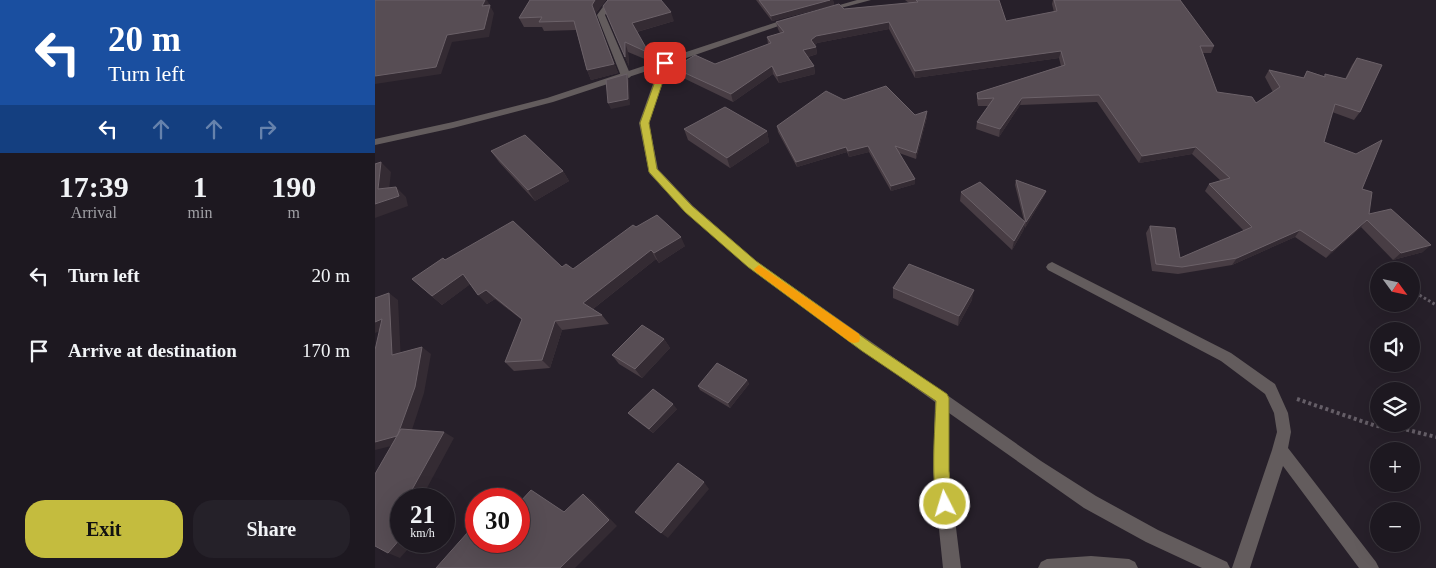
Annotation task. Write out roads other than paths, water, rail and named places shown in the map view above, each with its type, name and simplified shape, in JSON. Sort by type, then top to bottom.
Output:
[{"type":"street","points":[[612,0],[601,15],[626,76]]},
{"type":"street","points":[[820,12],[867,0]]},
{"type":"street","points":[[375,142],[453,125],[550,100],[665,63],[750,32],[803,17]]},
{"type":"street","points":[[665,63],[644,123],[653,170],[689,209],[752,264],[867,347],[1090,502],[1214,568]]},
{"type":"street","points":[[1052,268],[1227,357],[1269,389],[1281,413],[1284,432],[1280,450],[1241,568]]},
{"type":"street","points":[[942,398],[941,471],[952,568]]},
{"type":"street","points":[[1280,450],[1370,568]]},
{"type":"street","points":[[1047,568],[1091,564],[1129,568]]}]
